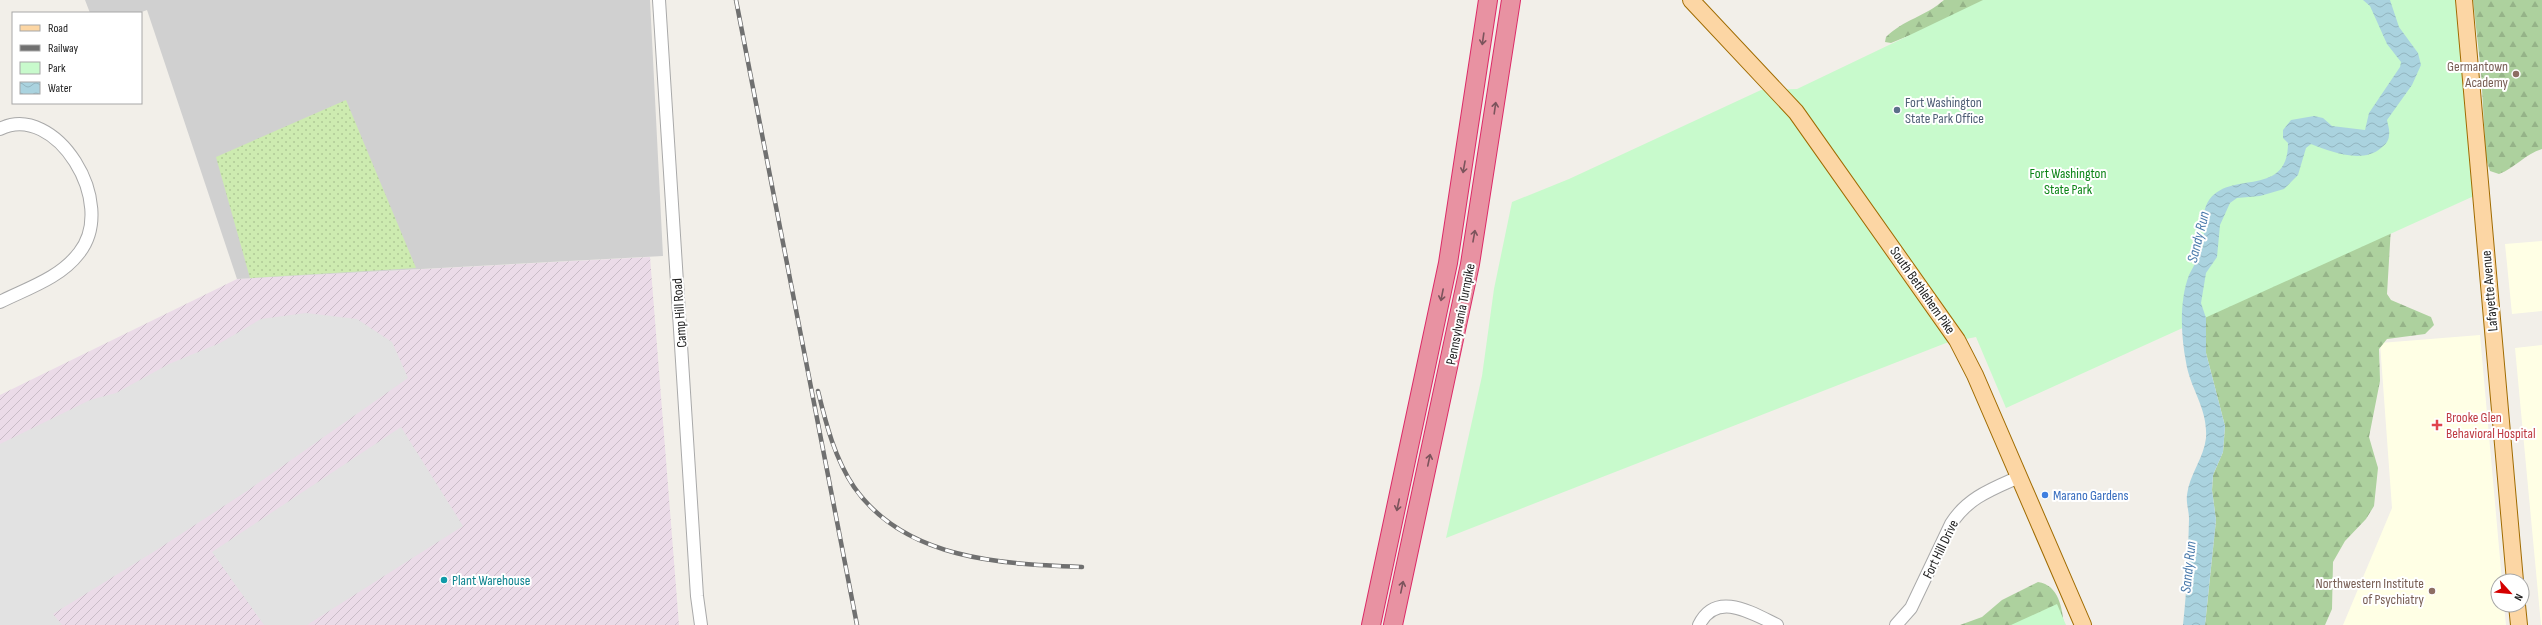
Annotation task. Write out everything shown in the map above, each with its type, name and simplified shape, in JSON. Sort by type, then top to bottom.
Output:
[{"type":"highway","name":"Pennsylvania Turnpike","points":[[1371,625],[1448,263],[1488,0]]},
{"type":"highway","name":"Pennsylvania Turnpike","points":[[1393,625],[1470,264],[1511,0]]},
{"type":"main road","name":"South Bethlehem Pike","points":[[1691,0],[1796,112],[1953,333],[1975,375],[2083,625]]},
{"type":"main road","name":"Lafayette Avenue","points":[[2464,0],[2514,573]]},
{"type":"main road","points":[[2518,613],[2519,625]]},
{"type":"street","name":"Camp Hill Road","points":[[659,0],[696,581],[701,625]]},
{"type":"street","points":[[0,129],[20,124],[41,130],[57,141],[72,154],[85,177],[93,208],[89,235],[80,252],[64,270],[0,302]]},
{"type":"street","name":"Fort Hill Drive","points":[[1896,625],[1911,608],[1951,524],[1959,511],[1984,492],[2019,477]]},
{"type":"street","points":[[1699,625],[1710,611],[1728,605],[1740,608],[1777,625]]},
{"type":"shaded area","points":[[85,0],[650,0],[663,256],[237,279],[147,10],[142,12],[90,12]]},
{"type":"shaded area","points":[[2542,241],[2542,311],[2512,314],[2505,244]]},
{"type":"shaded area","points":[[650,257],[679,625],[0,625],[0,395],[237,279]]},
{"type":"shaded area","points":[[306,313],[357,319],[392,342],[408,378],[247,491],[155,551],[53,614],[62,625],[0,625],[0,444],[90,400],[116,393],[169,364],[220,343],[261,319]]},
{"type":"shaded area","name":"Brooke Glen Behavioral Hospital","points":[[2480,335],[2501,573],[2490,573],[2490,613],[2505,613],[2506,625],[2343,625],[2392,508],[2380,343]]},
{"type":"shaded area","points":[[2542,345],[2542,625],[2541,625],[2515,348]]},
{"type":"shaded area","points":[[401,427],[463,526],[307,625],[264,625],[212,552]]},
{"type":"green space","points":[[1944,0],[2051,0],[1908,36],[1891,43],[1885,42],[1886,37],[1900,26],[1930,10]]},
{"type":"green space","name":"Fort Washington State Park","points":[[1983,0],[2455,0],[2474,196],[2006,408],[1976,337],[1946,343],[1446,538],[1482,376],[1494,289],[1512,202],[1569,179],[1761,90],[1797,89]]},
{"type":"green space","name":"Germantown Academy","points":[[2473,0],[2542,0],[2542,149],[2530,154],[2499,174],[2490,171],[2486,159],[2481,72]]},
{"type":"green space","points":[[346,100],[416,268],[250,278],[216,157]]},
{"type":"green space","points":[[2391,227],[2387,294],[2391,300],[2431,317],[2434,325],[2425,334],[2387,339],[2379,349],[2380,381],[2369,437],[2378,468],[2374,506],[2366,519],[2345,541],[2333,562],[2332,609],[2325,625],[2205,625],[2216,520],[2212,490],[2213,475],[2223,452],[2225,426],[2206,353],[2206,318],[2201,303]]},
{"type":"green space","points":[[2038,582],[2045,584],[2055,592],[2062,612],[2064,625],[1960,625],[1982,617],[2002,600]]},
{"type":"green space","points":[[2057,604],[2066,625],[2011,625]]},
{"type":"water","name":"Sandy Run","points":[[2363,0],[2390,0],[2399,27],[2418,53],[2421,65],[2412,85],[2387,120],[2389,132],[2388,141],[2374,153],[2356,156],[2337,153],[2311,144],[2306,148],[2298,175],[2284,189],[2260,196],[2237,198],[2230,203],[2220,225],[2217,257],[2206,273],[2201,303],[2206,318],[2206,353],[2225,426],[2223,452],[2213,475],[2212,490],[2216,520],[2205,625],[2183,625],[2189,532],[2187,495],[2188,488],[2205,445],[2206,427],[2202,408],[2191,381],[2186,362],[2182,330],[2182,307],[2189,275],[2199,257],[2203,245],[2206,206],[2214,194],[2226,188],[2267,178],[2278,172],[2285,161],[2288,143],[2283,138],[2283,130],[2291,120],[2314,116],[2323,118],[2332,126],[2365,130],[2369,113],[2400,67],[2401,62],[2387,44],[2370,6]]},
{"type":"railway","points":[[736,0],[857,625]]},
{"type":"railway","points":[[818,391],[824,416],[836,453],[847,476],[854,487],[875,511],[900,530],[927,544],[988,560],[1020,564],[1082,567]]},
{"type":"place","name":"Germantown Academy","points":[[2516,74]]},
{"type":"place","name":"Fort Washington State Park Office","points":[[1897,110]]},
{"type":"place","name":"Brooke Glen Behavioral Hospital","points":[[2437,425]]},
{"type":"place","name":"Marano Gardens","points":[[2045,495]]},
{"type":"place","name":"Plant Warehouse","points":[[444,580]]},
{"type":"place","name":"Northwestern Institute of Psychiatry","points":[[2432,591]]}]
